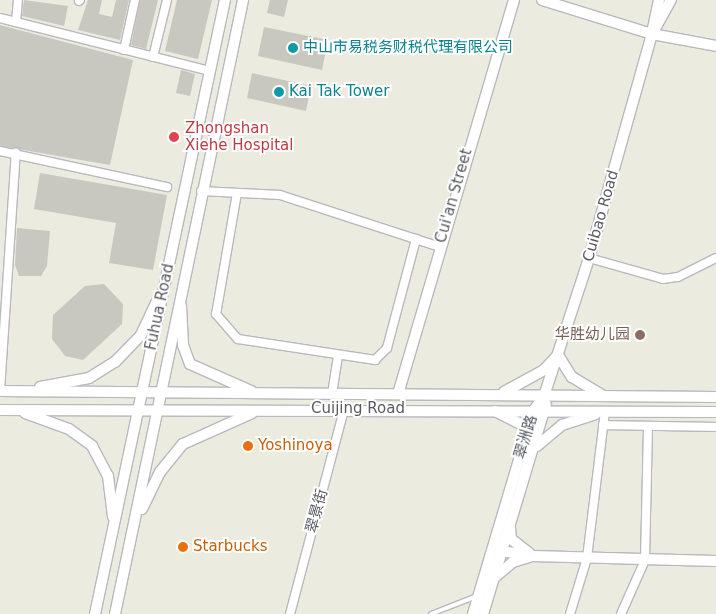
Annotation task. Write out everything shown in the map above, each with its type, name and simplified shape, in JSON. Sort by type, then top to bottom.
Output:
[{"type":"main road","name":"Fuhua Road","points":[[95,614],[225,0]]},
{"type":"main road","name":"Fuhua Road","points":[[115,614],[201,191],[243,0]]},
{"type":"main road","name":"Cui'an Street","points":[[398,394],[514,0]]},
{"type":"main road","points":[[542,0],[652,34],[716,46]]},
{"type":"main road","points":[[565,0],[622,18],[652,34]]},
{"type":"main road","points":[[652,34],[659,0]]},
{"type":"main road","points":[[652,34],[670,0]]},
{"type":"main road","name":"Cuibao Road","points":[[544,396],[589,258],[652,34]]},
{"type":"main road","points":[[19,391],[89,378],[116,362],[142,335],[164,286]]},
{"type":"main road","points":[[181,289],[183,345],[190,364],[258,394]]},
{"type":"main road","points":[[493,395],[531,378],[558,355],[572,377],[605,397]]},
{"type":"main road","name":"Cuijing Road","points":[[0,391],[716,397]]},
{"type":"main road","name":"翠洲路","points":[[473,614],[497,551],[510,526],[547,409],[544,396]]},
{"type":"main road","name":"翠洲路","points":[[483,614],[494,579],[497,551],[527,433],[534,410],[544,396]]},
{"type":"main road","points":[[490,409],[511,417],[527,433],[534,448],[562,425],[605,411]]},
{"type":"main road","name":"Cuijing Road","points":[[0,410],[547,409],[716,412]]},
{"type":"main road","points":[[17,410],[69,429],[92,446],[108,476],[114,527]]},
{"type":"main road","points":[[134,528],[160,472],[183,444],[257,411]]},
{"type":"main road","points":[[510,526],[511,539],[532,556]]},
{"type":"main road","points":[[497,551],[532,556],[716,561]]},
{"type":"main road","points":[[494,579],[513,562],[532,556]]},
{"type":"street","points":[[16,22],[18,0]]},
{"type":"street","points":[[124,50],[135,0]]},
{"type":"street","points":[[153,57],[166,0]]},
{"type":"street","points":[[0,18],[210,72]]},
{"type":"street","points":[[0,151],[166,187]]},
{"type":"street","points":[[0,391],[16,153]]},
{"type":"street","points":[[201,191],[280,195],[440,247]]},
{"type":"street","points":[[237,192],[216,314],[238,339],[375,360],[387,348],[416,239]]},
{"type":"street","points":[[589,258],[663,279],[716,258]]},
{"type":"street","points":[[332,394],[338,354]]},
{"type":"street","name":"翠景街","points":[[290,614],[344,409]]},
{"type":"street","points":[[570,614],[587,558],[605,411]]},
{"type":"street","points":[[603,425],[716,427]]},
{"type":"street","points":[[621,614],[645,560],[648,426]]},
{"type":"lane","points":[[431,614],[479,595]]},
{"type":"building","points":[[24,0],[68,6],[64,26],[22,16]]},
{"type":"building","points":[[88,0],[102,0],[99,14],[112,17],[116,0],[129,0],[120,40],[78,30]]},
{"type":"building","points":[[140,0],[158,0],[146,49],[131,45]]},
{"type":"building","points":[[177,0],[212,0],[198,59],[165,51]]},
{"type":"building","points":[[270,0],[288,0],[284,17],[267,13]]},
{"type":"building","points":[[0,25],[133,60],[110,165],[0,146]]},
{"type":"building","name":"中山市易税务财税代理有限公司","points":[[264,27],[328,40],[322,70],[258,56]]},
{"type":"building","points":[[181,70],[195,74],[190,96],[176,93]]},
{"type":"building","name":"Kai Tak Tower","points":[[252,73],[311,86],[306,111],[247,98]]},
{"type":"building","points":[[40,173],[167,195],[153,270],[109,263],[116,223],[34,209]]},
{"type":"building","points":[[17,228],[50,231],[47,266],[41,276],[19,276],[15,265]]},
{"type":"building","points":[[104,284],[123,304],[122,324],[83,360],[65,356],[52,339],[53,315],[85,286]]},
{"type":"place","name":"中山市易税务财税代理有限公司","points":[[293,48]]},
{"type":"place","name":"Kai Tak Tower","points":[[279,92]]},
{"type":"place","name":"Zhongshan Xiehe Hospital","points":[[174,137]]},
{"type":"place","name":"华胜幼儿园","points":[[640,335]]},
{"type":"place","name":"Yoshinoya","points":[[248,446]]},
{"type":"place","name":"Starbucks","points":[[183,547]]}]
